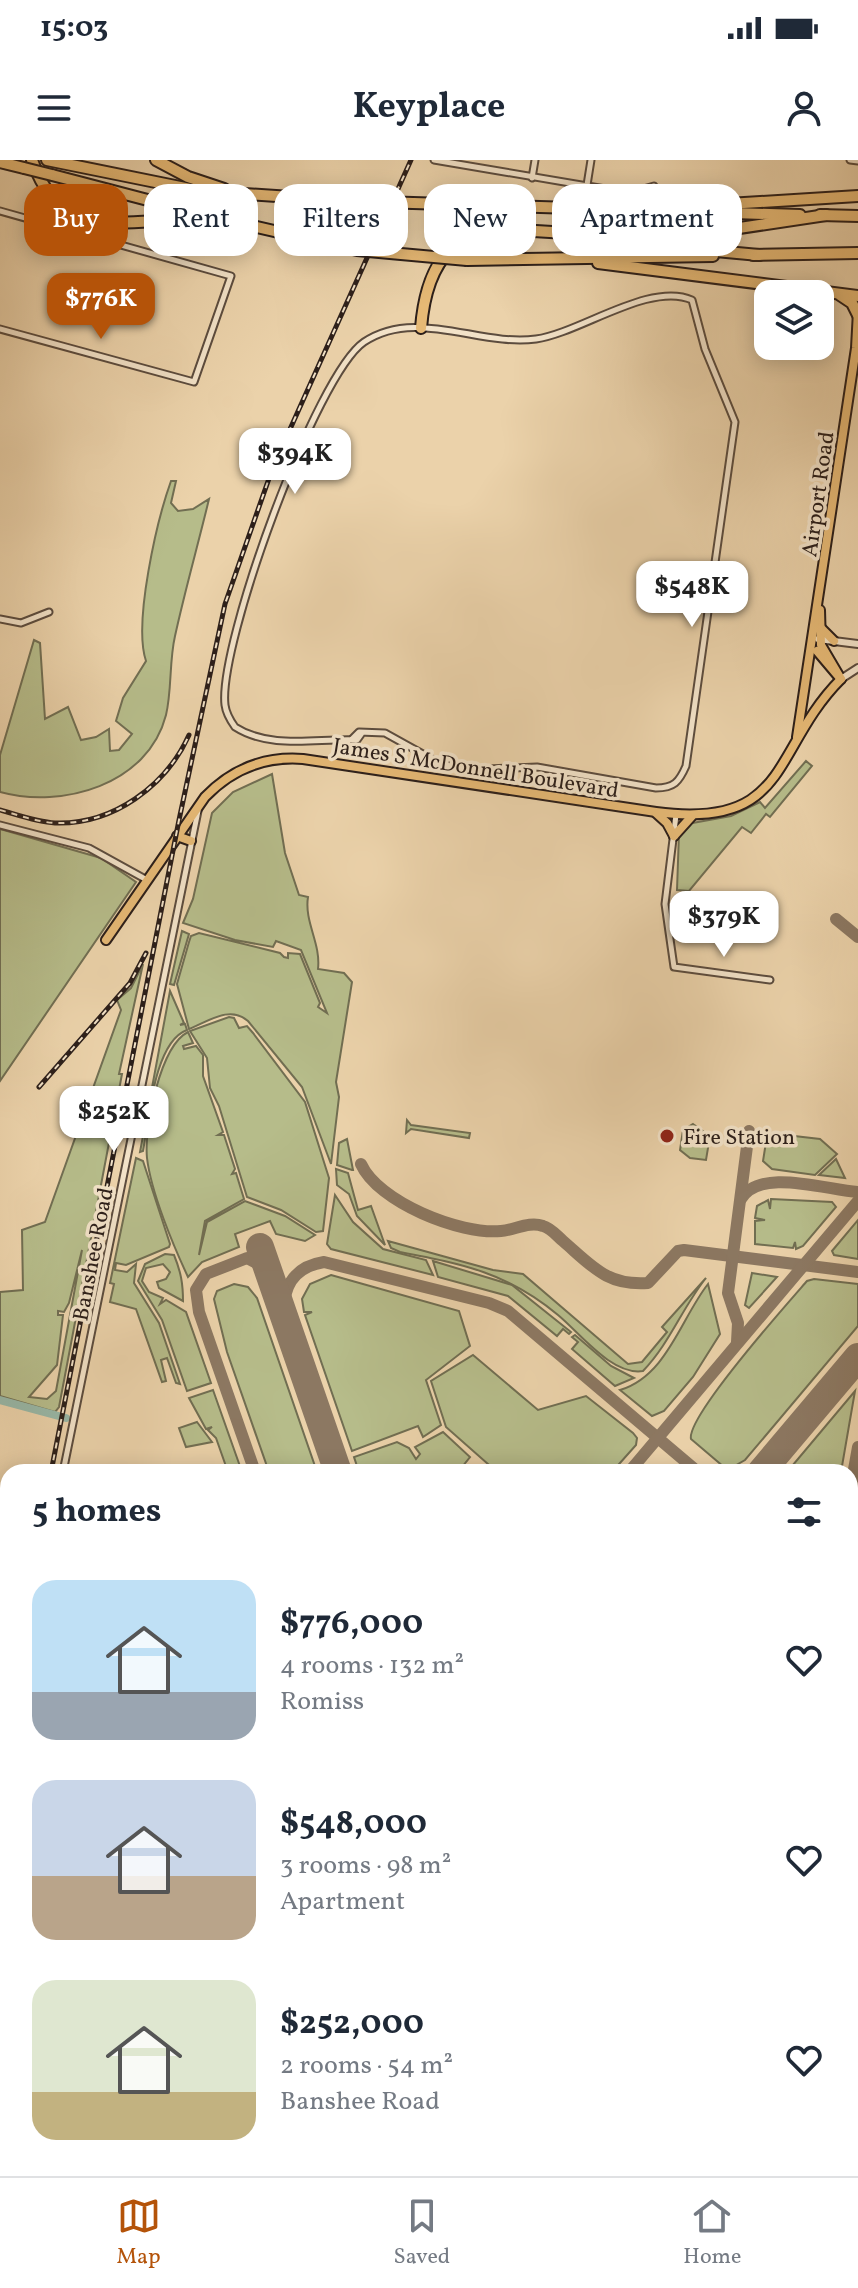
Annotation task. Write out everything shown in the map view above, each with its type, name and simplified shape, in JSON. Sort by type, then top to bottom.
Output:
[{"type":"highway","points":[[47,160],[153,184]]},
{"type":"highway","points":[[156,160],[209,184]]},
{"type":"highway","points":[[0,162],[28,164],[52,175],[144,199]]},
{"type":"highway","points":[[28,164],[53,196],[70,211],[91,221],[116,225],[144,223]]},
{"type":"highway","points":[[742,203],[858,196]]},
{"type":"highway","points":[[258,197],[552,207]]},
{"type":"highway","points":[[742,213],[858,216]]},
{"type":"highway","points":[[421,328],[425,295],[436,263],[457,243],[483,231],[502,229],[666,239],[826,215]]},
{"type":"highway","points":[[258,227],[357,250],[467,260],[855,253]]},
{"type":"highway","points":[[421,328],[438,269],[457,248],[483,235],[515,234],[759,255]]},
{"type":"highway","points":[[564,258],[858,296]]},
{"type":"highway","points":[[838,294],[850,301],[858,313]]},
{"type":"main road","name":"Airport Road","points":[[816,639],[819,598],[857,346],[858,313]]},
{"type":"main road","name":"Airport Road","points":[[792,753],[819,625],[819,598]]},
{"type":"main road","points":[[819,625],[834,641]]},
{"type":"main road","points":[[816,639],[824,663],[841,679]]},
{"type":"main road","name":"James S McDonnell Boulevard","points":[[106,940],[177,836],[215,787],[234,773],[259,762],[295,758],[676,815],[720,812],[755,796],[776,777],[817,706],[841,679]]},
{"type":"main road","points":[[656,812],[674,836],[692,815]]},
{"type":"main road","points":[[177,836],[191,841]]},
{"type":"street","points":[[434,160],[579,184]]},
{"type":"street","points":[[532,178],[535,160]]},
{"type":"street","points":[[587,184],[591,160]]},
{"type":"street","points":[[850,160],[858,161]]},
{"type":"street","points":[[0,211],[231,276],[194,382],[0,329]]},
{"type":"street","points":[[678,295],[692,300],[705,349],[735,422],[686,766],[673,786],[656,788],[537,767],[465,770],[439,763],[385,733],[362,733],[357,740],[291,742],[244,732],[230,720],[225,693],[266,533],[283,486],[352,352],[371,338],[391,329],[421,328],[501,339],[540,339],[650,301],[678,295]]},
{"type":"street","points":[[0,619],[21,623],[49,612]]},
{"type":"street","points":[[816,639],[858,644]]},
{"type":"street","name":"James S McDonnell Boulevard","points":[[841,679],[858,668]]},
{"type":"street","name":"Banshee Road","points":[[65,1464],[199,806]]},
{"type":"street","points":[[676,815],[665,914],[674,967],[770,980]]},
{"type":"street","points":[[0,825],[89,848],[147,880]]},
{"type":"green space","points":[[171,481],[176,481],[171,503],[178,511],[193,509],[209,499],[175,636],[166,715],[156,739],[141,759],[122,775],[100,786],[75,794],[50,797],[0,792],[0,755],[34,640],[40,643],[45,719],[68,707],[81,740],[96,737],[109,729],[110,751],[119,750],[132,734],[116,721],[123,698],[146,661],[142,622],[148,571]]},
{"type":"green space","points":[[806,761],[812,766],[770,817],[766,814],[751,833],[742,827],[689,891],[677,890],[679,833],[687,824],[731,816],[760,802],[765,808]]},
{"type":"green space","points":[[272,774],[285,853],[299,895],[308,897],[308,915],[317,950],[318,969],[344,973],[352,982],[336,1082],[339,1097],[331,1164],[302,1087],[248,1021],[241,1016],[227,1014],[189,1029],[177,984],[191,936],[199,933],[280,953],[288,958],[288,953],[300,954],[320,1003],[318,1007],[327,1013],[301,950],[276,941],[273,947],[235,940],[183,923],[193,899],[212,813],[233,792]]},
{"type":"green space","points":[[0,829],[101,858],[136,882],[0,1081]]},
{"type":"green space","points":[[182,931],[189,934],[174,985],[170,984]]},
{"type":"green space","points":[[143,964],[119,1074],[122,1074],[59,1407],[55,1412],[0,1396],[0,1292],[23,1290],[22,1230],[45,1222],[121,1010],[117,1000],[131,988]],"holes":[[[82,1250],[56,1391],[47,1399],[29,1397],[57,1365],[63,1315],[58,1315],[58,1311],[64,1312],[69,1303]]]},
{"type":"green space","points":[[170,991],[184,1023],[180,1025],[185,1024],[187,1030],[176,1037],[160,1065],[143,1151],[140,1152]]},
{"type":"green space","points":[[234,1018],[239,1028],[247,1026],[305,1102],[329,1178],[323,1231],[316,1232],[281,1210],[247,1197],[219,1106],[210,1088],[207,1058],[190,1031]]},
{"type":"green space","points":[[188,1032],[193,1043],[183,1046],[184,1049],[196,1046],[203,1055],[203,1076],[223,1132],[218,1135],[224,1135],[235,1169],[232,1174],[236,1173],[244,1199],[205,1221],[199,1255],[207,1222],[245,1201],[285,1216],[315,1235],[305,1241],[276,1234],[270,1221],[235,1234],[239,1247],[202,1262],[188,1277],[158,1202],[149,1172],[147,1145],[151,1109],[162,1070],[169,1053]]},
{"type":"green space","points":[[407,1120],[411,1125],[470,1133],[469,1138],[411,1129],[406,1133]]},
{"type":"green space","points":[[693,1124],[710,1136],[706,1160],[690,1158],[680,1150],[683,1130]]},
{"type":"green space","points":[[777,1134],[820,1139],[837,1154],[815,1175],[772,1169],[763,1161],[766,1142],[777,1138]]},
{"type":"green space","points":[[347,1139],[353,1170],[337,1165],[339,1143]]},
{"type":"green space","points":[[136,1158],[143,1161],[170,1244],[126,1265],[116,1263],[115,1270],[127,1272],[136,1264],[134,1283],[159,1323],[180,1384],[176,1383],[167,1358],[161,1360],[166,1381],[162,1382],[136,1309],[110,1302],[114,1284],[110,1283]]},
{"type":"green space","points":[[836,1159],[845,1178],[819,1175]]},
{"type":"green space","points":[[336,1169],[348,1173],[358,1210],[371,1206],[385,1245],[357,1216],[349,1194],[337,1185]]},
{"type":"green space","points":[[335,1195],[353,1222],[383,1249],[426,1260],[433,1275],[331,1249],[327,1244]]},
{"type":"green space","points":[[771,1199],[832,1202],[836,1207],[803,1246],[796,1249],[795,1242],[793,1248],[755,1244],[755,1221],[765,1220],[755,1218],[757,1206],[768,1200],[770,1209]]},
{"type":"green space","points":[[858,1220],[858,1259],[834,1255],[832,1251]]},
{"type":"green space","points":[[388,1241],[493,1270],[523,1274],[628,1364],[642,1362],[667,1332],[662,1327],[706,1278],[652,1360],[643,1371],[631,1371],[597,1352],[558,1315],[521,1289],[484,1272],[400,1252],[391,1248]]},
{"type":"green space","points":[[165,1254],[174,1255],[181,1278],[183,1301],[159,1288],[157,1282],[166,1279],[170,1272],[163,1264],[146,1268],[142,1281],[149,1292],[163,1298],[160,1304],[166,1300],[186,1312],[211,1383],[187,1391],[162,1320],[138,1281],[145,1264]]},
{"type":"green space","points":[[433,1261],[512,1285],[571,1332],[569,1334],[563,1329],[557,1336],[508,1296],[438,1277]]},
{"type":"green space","points":[[752,1273],[777,1277],[749,1308],[745,1305]]},
{"type":"green space","points":[[331,1275],[459,1311],[470,1346],[426,1380],[441,1425],[423,1437],[418,1426],[352,1451],[305,1315],[312,1312],[304,1312],[302,1299],[310,1284]]},
{"type":"green space","points":[[814,1279],[858,1284],[858,1326],[745,1460],[738,1464],[720,1464],[691,1439],[694,1427],[720,1385],[807,1281]]},
{"type":"green space","points":[[234,1284],[248,1287],[257,1298],[314,1464],[266,1464],[227,1352],[214,1299],[217,1291]]},
{"type":"green space","points":[[708,1284],[720,1334],[693,1377],[664,1411],[652,1416],[620,1390],[636,1383],[661,1359]]},
{"type":"green space","points":[[575,1335],[611,1366],[634,1378],[615,1386],[572,1349],[578,1342],[572,1337]]},
{"type":"green space","points":[[473,1355],[538,1410],[586,1396],[633,1433],[637,1438],[636,1445],[619,1464],[488,1464],[446,1427],[431,1381]]},
{"type":"green space","points":[[213,1390],[239,1464],[225,1464],[216,1438],[208,1430],[212,1427],[206,1429],[189,1398]]},
{"type":"green space","points":[[855,1391],[842,1464],[794,1464]]},
{"type":"green space","points":[[197,1422],[212,1442],[186,1447],[179,1428]]},
{"type":"green space","points":[[443,1432],[470,1457],[464,1464],[356,1464],[354,1457],[397,1442],[409,1448],[416,1459],[420,1454],[415,1447]]},
{"type":"waterway","points":[[0,1400],[66,1418]]},
{"type":"taxiway","points":[[836,919],[858,937]]},
{"type":"taxiway","points":[[737,1342],[738,1323],[728,1293],[749,1131]]},
{"type":"taxiway","points":[[361,1164],[384,1191],[422,1213],[443,1222],[484,1231],[543,1226],[592,1266],[622,1281],[648,1283],[678,1251],[684,1250],[858,1272]]},
{"type":"taxiway","points":[[741,1199],[750,1189],[778,1182],[858,1192]]},
{"type":"taxiway","points":[[636,1464],[858,1201]]},
{"type":"taxiway","points":[[252,1464],[199,1312],[196,1290],[206,1274],[247,1258],[268,1269]]},
{"type":"taxiway","points":[[285,1320],[285,1299],[291,1282],[304,1269],[324,1262],[489,1303],[508,1311],[689,1464]]},
{"type":"taxiway","points":[[855,1464],[858,1447]]},
{"type":"runway","points":[[260,1247],[335,1464]]},
{"type":"runway","points":[[768,1464],[858,1357]]},
{"type":"railway","points":[[53,1464],[179,820],[225,604],[273,467],[411,160]]},
{"type":"railway","points":[[0,810],[55,823],[97,817],[135,799],[152,786],[167,771],[189,735]]},
{"type":"railway","points":[[39,1087],[130,983],[146,953]]},
{"type":"place","name":"Fire Station","points":[[667,1136]]}]
